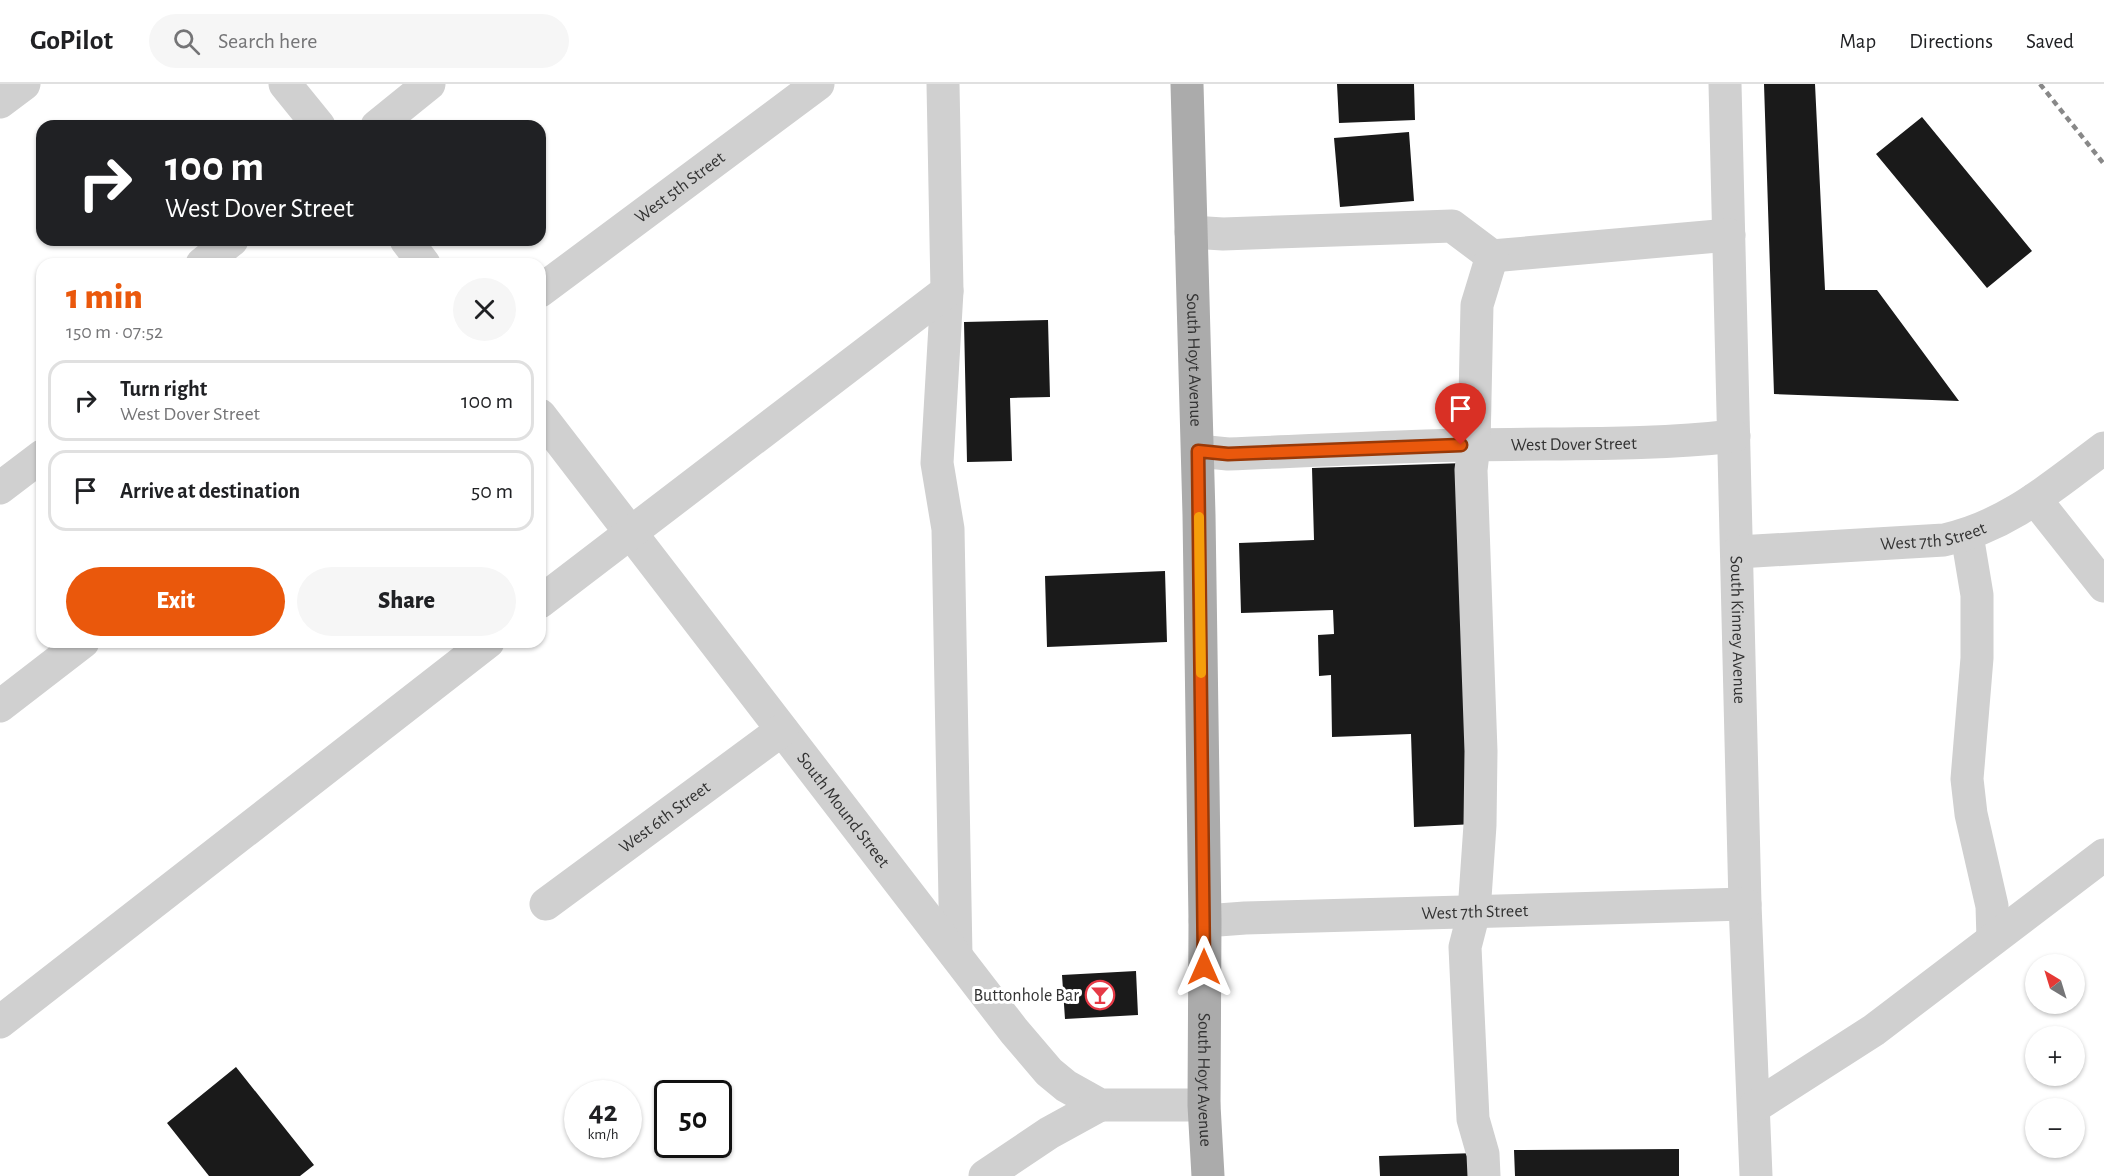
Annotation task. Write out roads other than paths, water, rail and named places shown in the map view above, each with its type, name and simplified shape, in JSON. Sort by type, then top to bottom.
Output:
[{"type":"main road","name":"South Hoyt Avenue","points":[[1187,84],[1198,451],[1205,921],[1204,1105],[1208,1176]]},
{"type":"street","points":[[0,102],[24,84]]},
{"type":"street","points":[[285,84],[314,120]]},
{"type":"street","points":[[384,120],[429,84]]},
{"type":"street","name":"West 5th Street","points":[[546,287],[818,84]]},
{"type":"street","points":[[943,84],[947,291],[937,463],[948,529],[956,956]]},
{"type":"street","name":"South Kinney Avenue","points":[[1725,84],[1745,904],[1756,1176]]},
{"type":"street","points":[[1191,232],[1223,234],[1452,226],[1492,256],[1729,235]]},
{"type":"street","points":[[209,258],[224,246]]},
{"type":"street","points":[[1484,1176],[1483,1154],[1473,1119],[1465,947],[1474,912],[1480,825],[1481,751],[1471,470],[1474,445],[1477,305],[1492,256]]},
{"type":"street","points":[[546,597],[947,291]]},
{"type":"street","name":"South Mound Street","points":[[546,424],[1014,1031],[1049,1072],[1066,1086],[1100,1105],[1204,1105]]},
{"type":"street","name":"West Dover Street","points":[[1198,451],[1228,454],[1474,445],[1604,445],[1734,436]]},
{"type":"street","name":"West 7th Street","points":[[1738,552],[1944,540],[1967,535],[2011,516],[2104,448]]},
{"type":"street","points":[[0,489],[36,461]]},
{"type":"street","points":[[2035,499],[2104,586]]},
{"type":"street","points":[[1967,535],[1977,595],[1977,658],[1967,779],[1971,814],[1992,906],[1993,939]]},
{"type":"street","points":[[0,706],[75,648]]},
{"type":"street","points":[[0,1022],[480,648]]},
{"type":"street","name":"West 6th Street","points":[[546,904],[782,730]]},
{"type":"street","points":[[1754,1107],[1874,1030],[2104,855]]},
{"type":"street","name":"West 7th Street","points":[[1205,921],[1745,904]]},
{"type":"street","points":[[985,1176],[1049,1133],[1100,1105]]},
{"type":"railway","points":[[2040,84],[2104,164]]},
{"type":"place","name":"Buttonhole Bar","points":[[1100,995]]}]
